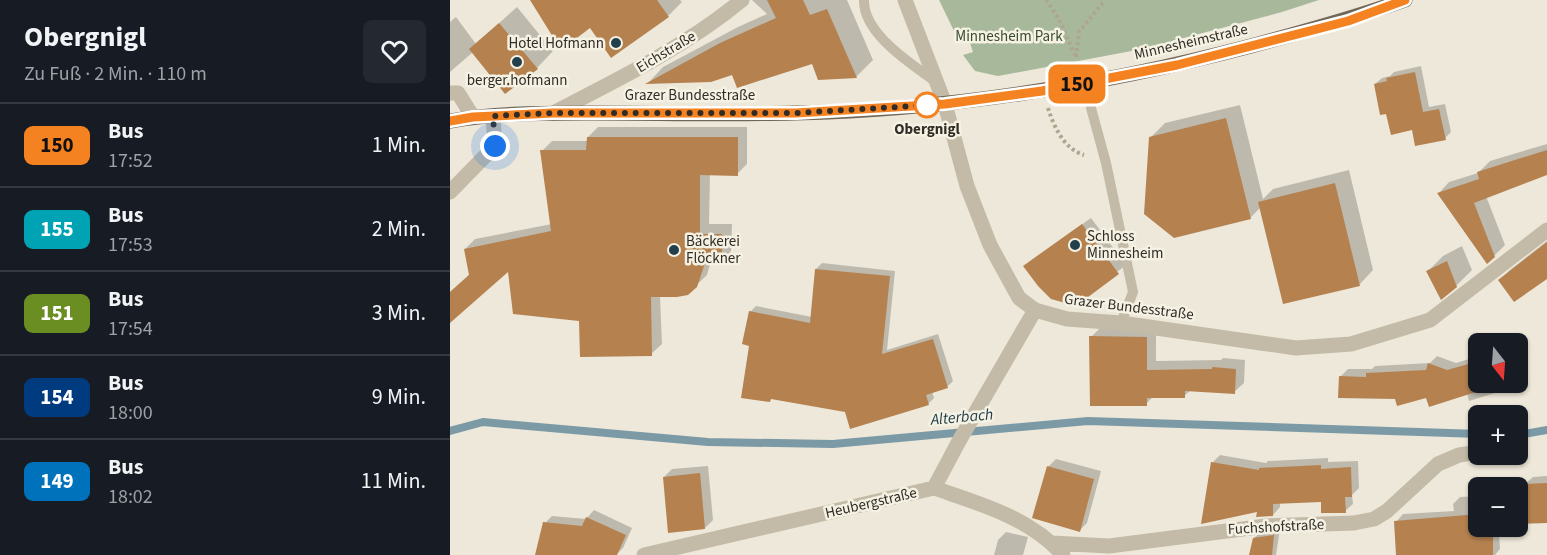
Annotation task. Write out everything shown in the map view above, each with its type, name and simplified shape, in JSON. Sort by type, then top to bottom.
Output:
[{"type":"main road","name":"Minnesheimstraße","points":[[945,104],[1042,91],[1177,65],[1348,21],[1405,0]]},
{"type":"main road","name":"Grazer Bundesstraße","points":[[450,121],[473,117],[553,113],[796,113],[945,104]]},
{"type":"street","name":"Eichstraße","points":[[553,113],[657,60],[716,22],[742,0]]},
{"type":"street","points":[[906,0],[945,104],[967,186],[990,245],[1020,298],[1035,310]]},
{"type":"street","points":[[450,93],[458,93],[473,117]]},
{"type":"street","points":[[450,192],[495,146],[493,116]]},
{"type":"street","name":"Grazer Bundesstraße","points":[[1035,310],[1067,319],[1121,323],[1296,348],[1352,344],[1430,320],[1547,230]]},
{"type":"street","name":"Heubergstraße","points":[[644,555],[934,488],[1035,310]]},
{"type":"street","name":"Fuchshofstraße","points":[[1052,543],[1109,546],[1226,530],[1266,526],[1354,523],[1374,519],[1387,511],[1438,464],[1458,455],[1468,454]]},
{"type":"street","points":[[934,488],[1006,513],[1052,543],[1063,555]]},
{"type":"lane","points":[[864,0],[864,7],[870,22],[889,46],[936,82]]},
{"type":"lane","points":[[1091,108],[1106,163],[1133,292],[1121,323]]},
{"type":"path","points":[[1046,0],[1059,19],[1076,57],[1079,32],[1105,0]]},
{"type":"path","points":[[1042,91],[1054,128],[1075,152],[1106,163]]},
{"type":"green space","name":"Minnesheim Park","points":[[939,0],[1319,0],[1142,49],[998,76],[975,71],[963,55],[973,52],[966,31],[956,35]]},
{"type":"building","name":"Hotel Hofmann","points":[[530,0],[657,0],[669,17],[611,58],[590,28],[561,50]]},
{"type":"building","points":[[767,0],[803,0],[810,15],[827,9],[857,78],[818,80],[812,64],[737,88],[732,75],[711,82],[645,84],[720,43],[776,18]]},
{"type":"building","points":[[499,23],[538,69],[505,94],[469,49]]},
{"type":"building","points":[[1415,72],[1423,112],[1439,109],[1446,140],[1415,146],[1412,130],[1391,135],[1386,114],[1380,115],[1374,84],[1387,81],[1386,78]]},
{"type":"building","points":[[1226,118],[1251,219],[1174,238],[1144,214],[1149,137]]},
{"type":"building","points":[[587,137],[738,137],[738,176],[700,175],[700,234],[722,234],[722,263],[705,263],[697,287],[688,295],[651,297],[652,356],[580,357],[579,321],[513,314],[508,272],[450,323],[450,292],[469,275],[464,249],[551,231],[540,150],[586,150]]},
{"type":"building","points":[[1547,150],[1547,175],[1474,203],[1495,257],[1487,264],[1437,193],[1479,179],[1477,172]]},
{"type":"building","points":[[1335,183],[1360,286],[1283,304],[1258,202]]},
{"type":"building","name":"Schloss Minnesheim","points":[[1082,224],[1119,274],[1076,306],[1051,299],[1023,266]]},
{"type":"building","points":[[1547,242],[1547,279],[1514,302],[1498,280]]},
{"type":"building","points":[[1447,261],[1457,287],[1441,300],[1426,271]]},
{"type":"building","points":[[815,269],[890,276],[882,354],[933,339],[948,388],[926,395],[929,405],[850,429],[845,412],[771,399],[770,402],[741,398],[749,346],[742,344],[749,311],[810,323]]},
{"type":"building","points":[[1089,336],[1147,337],[1147,370],[1212,369],[1212,367],[1236,369],[1235,394],[1185,391],[1185,398],[1147,398],[1147,406],[1090,406]]},
{"type":"building","points":[[1428,363],[1447,370],[1468,364],[1468,393],[1473,393],[1429,407],[1426,398],[1397,406],[1395,399],[1338,398],[1339,376],[1366,377],[1366,373],[1426,370]]},
{"type":"building","points":[[1211,462],[1259,470],[1259,468],[1321,465],[1321,469],[1351,467],[1352,497],[1345,497],[1346,513],[1321,513],[1321,502],[1273,504],[1273,516],[1256,517],[1257,512],[1201,524]]},
{"type":"building","points":[[1047,466],[1094,479],[1080,532],[1032,518]]},
{"type":"building","points":[[700,473],[705,529],[668,533],[663,477]]},
{"type":"building","points":[[1547,483],[1547,523],[1528,524],[1528,484]]},
{"type":"building","points":[[1468,515],[1468,537],[1493,537],[1493,555],[1396,555],[1394,521]]},
{"type":"building","points":[[586,517],[626,535],[617,555],[535,555],[543,522],[582,526]]},
{"type":"building","points":[[1274,535],[1272,555],[1249,555],[1253,538]]},
{"type":"waterway","name":"Alterbach","points":[[450,431],[483,422],[708,442],[833,444],[1088,421],[1468,434]]},
{"type":"waterway","name":"Alterbach","points":[[1528,433],[1547,430]]},
{"type":"bus line","name":"150","points":[[450,121],[473,117],[553,113],[796,113],[945,104],[1042,91],[1177,65],[1348,21],[1405,0]]},
{"type":"place","name":"Hotel Hofmann","points":[[616,43]]},
{"type":"place","name":"berger.hofmann","points":[[517,62]]},
{"type":"place","name":"Obergnigl","points":[[927,105]]},
{"type":"place","name":"Schloss Minnesheim","points":[[1075,245]]},
{"type":"place","name":"Bäckerei Flöckner","points":[[674,250]]},
{"type":"route","points":[[495,146],[493,116],[553,113],[796,113],[931,105],[927,105]]}]
